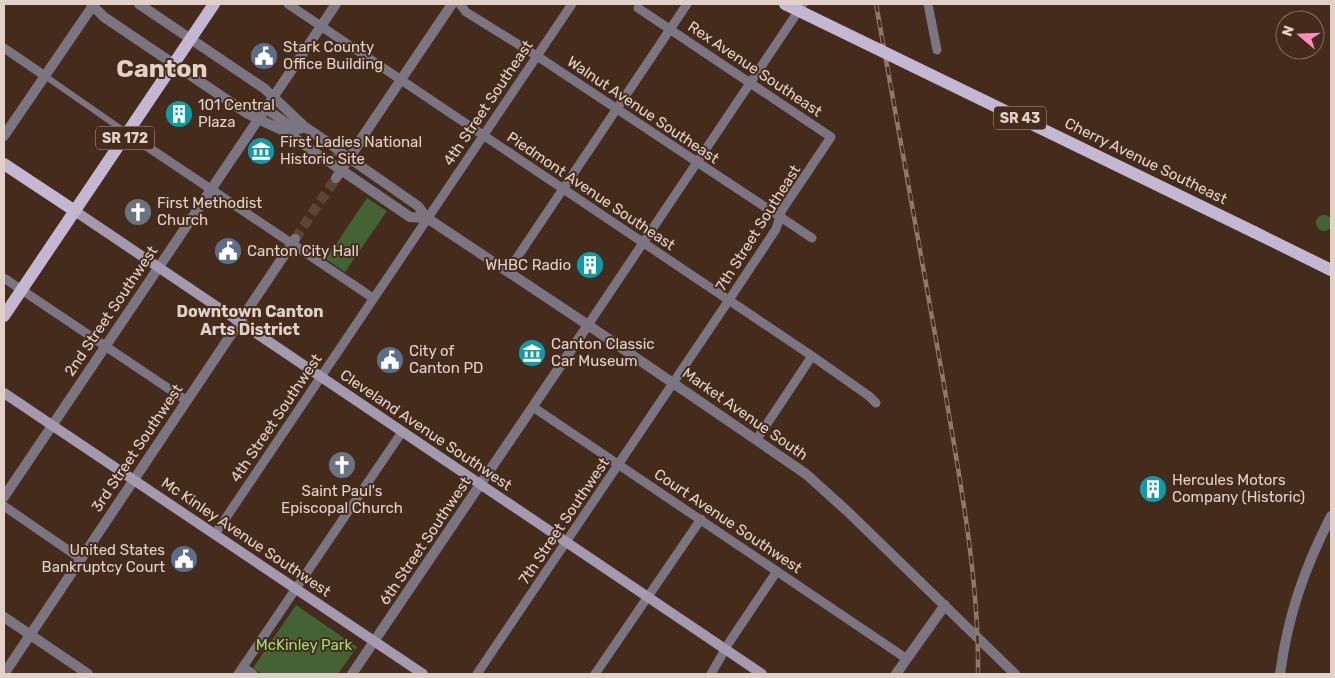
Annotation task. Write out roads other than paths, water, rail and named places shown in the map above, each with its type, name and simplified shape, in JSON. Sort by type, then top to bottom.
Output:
[{"type":"main road","name":"SR 172","points":[[4,316],[214,4]]},
{"type":"main road","name":"Cherry Avenue Southeast","points":[[785,4],[1331,270]]},
{"type":"main road","points":[[4,164],[75,211]]},
{"type":"main road","name":"Cleveland Avenue Southwest","points":[[75,211],[762,674]]},
{"type":"main road","name":"Mc Kinley Avenue Southwest","points":[[4,393],[423,674]]},
{"type":"street","name":"Market Avenue South","points":[[93,4],[104,17],[248,114],[288,133],[311,149],[333,156],[342,168],[398,192],[418,206],[427,218],[757,439],[820,486],[1015,674]]},
{"type":"street","points":[[4,136],[93,4]]},
{"type":"street","name":"Market Avenue South","points":[[139,4],[265,89],[272,98],[305,127],[342,168],[390,204],[410,217],[427,218]]},
{"type":"street","name":"Piedmont Avenue Southeast","points":[[288,4],[812,356],[876,403]]},
{"type":"street","name":"2nd Street Southwest","points":[[4,497],[336,4]]},
{"type":"street","points":[[342,168],[452,4]]},
{"type":"street","name":"Walnut Avenue Southeast","points":[[460,4],[466,12],[537,56],[812,238]]},
{"type":"street","name":"4th Street Southeast","points":[[427,218],[572,4]]},
{"type":"street","points":[[508,271],[687,4]]},
{"type":"street","points":[[588,325],[803,4]]},
{"type":"street","points":[[928,4],[937,50]]},
{"type":"street","name":"Rex Avenue Southeast","points":[[638,8],[832,137]]},
{"type":"street","points":[[4,48],[211,189],[293,241],[373,298]]},
{"type":"street","points":[[265,108],[296,130],[305,127]]},
{"type":"street","name":"7th Street Southeast","points":[[674,383],[776,229],[782,210],[832,137]]},
{"type":"street","points":[[390,204],[398,192]]},
{"type":"street","name":"4th Street Southwest","points":[[215,534],[427,218]]},
{"type":"street","name":"3rd Street Southwest","points":[[4,674],[293,241]]},
{"type":"street","points":[[4,278],[187,401]]},
{"type":"street","name":"6th Street Southwest","points":[[352,674],[588,325]]},
{"type":"street","points":[[757,439],[812,356]]},
{"type":"street","name":"7th Street Southwest","points":[[477,674],[674,383]]},
{"type":"street","name":"Court Avenue Southwest","points":[[534,407],[907,659]]},
{"type":"street","points":[[253,674],[240,671],[402,432]]},
{"type":"street","points":[[4,506],[82,559]]},
{"type":"street","points":[[1280,674],[1293,604],[1307,565],[1331,516]]},
{"type":"street","points":[[595,674],[701,519]]},
{"type":"street","points":[[711,674],[777,571]]},
{"type":"street","points":[[896,674],[945,605]]},
{"type":"street","points":[[4,617],[88,674]]},
{"type":"tunnel","points":[[331,155],[334,158]]},
{"type":"tunnel","points":[[295,239],[336,178]]},
{"type":"railway","points":[[876,4],[935,332],[967,526],[975,600],[978,674]]},
{"type":"place","name":"Stark County Office Building","points":[[264,56]]},
{"type":"place","name":"101 Central Plaza","points":[[179,114]]},
{"type":"place","name":"First Ladies National Historic Site","points":[[261,151]]},
{"type":"place","name":"First Methodist Church","points":[[138,212]]},
{"type":"place","name":"Canton City Hall","points":[[228,251]]},
{"type":"place","name":"WHBC Radio","points":[[590,265]]},
{"type":"place","name":"Canton Classic Car Museum","points":[[532,353]]},
{"type":"place","name":"City of Canton PD","points":[[390,360]]},
{"type":"place","name":"Saint Paul's Episcopal Church","points":[[342,465]]},
{"type":"place","name":"Hercules Motors Company (Historic)","points":[[1153,489]]},
{"type":"place","name":"United States Bankruptcy Court","points":[[184,559]]},
{"type":"district","name":"Canton","points":[[162,68]]},
{"type":"district","name":"Downtown Canton Arts District","points":[[250,320]]},
{"type":"park label","name":"McKinley Park","points":[[304,645]]}]
